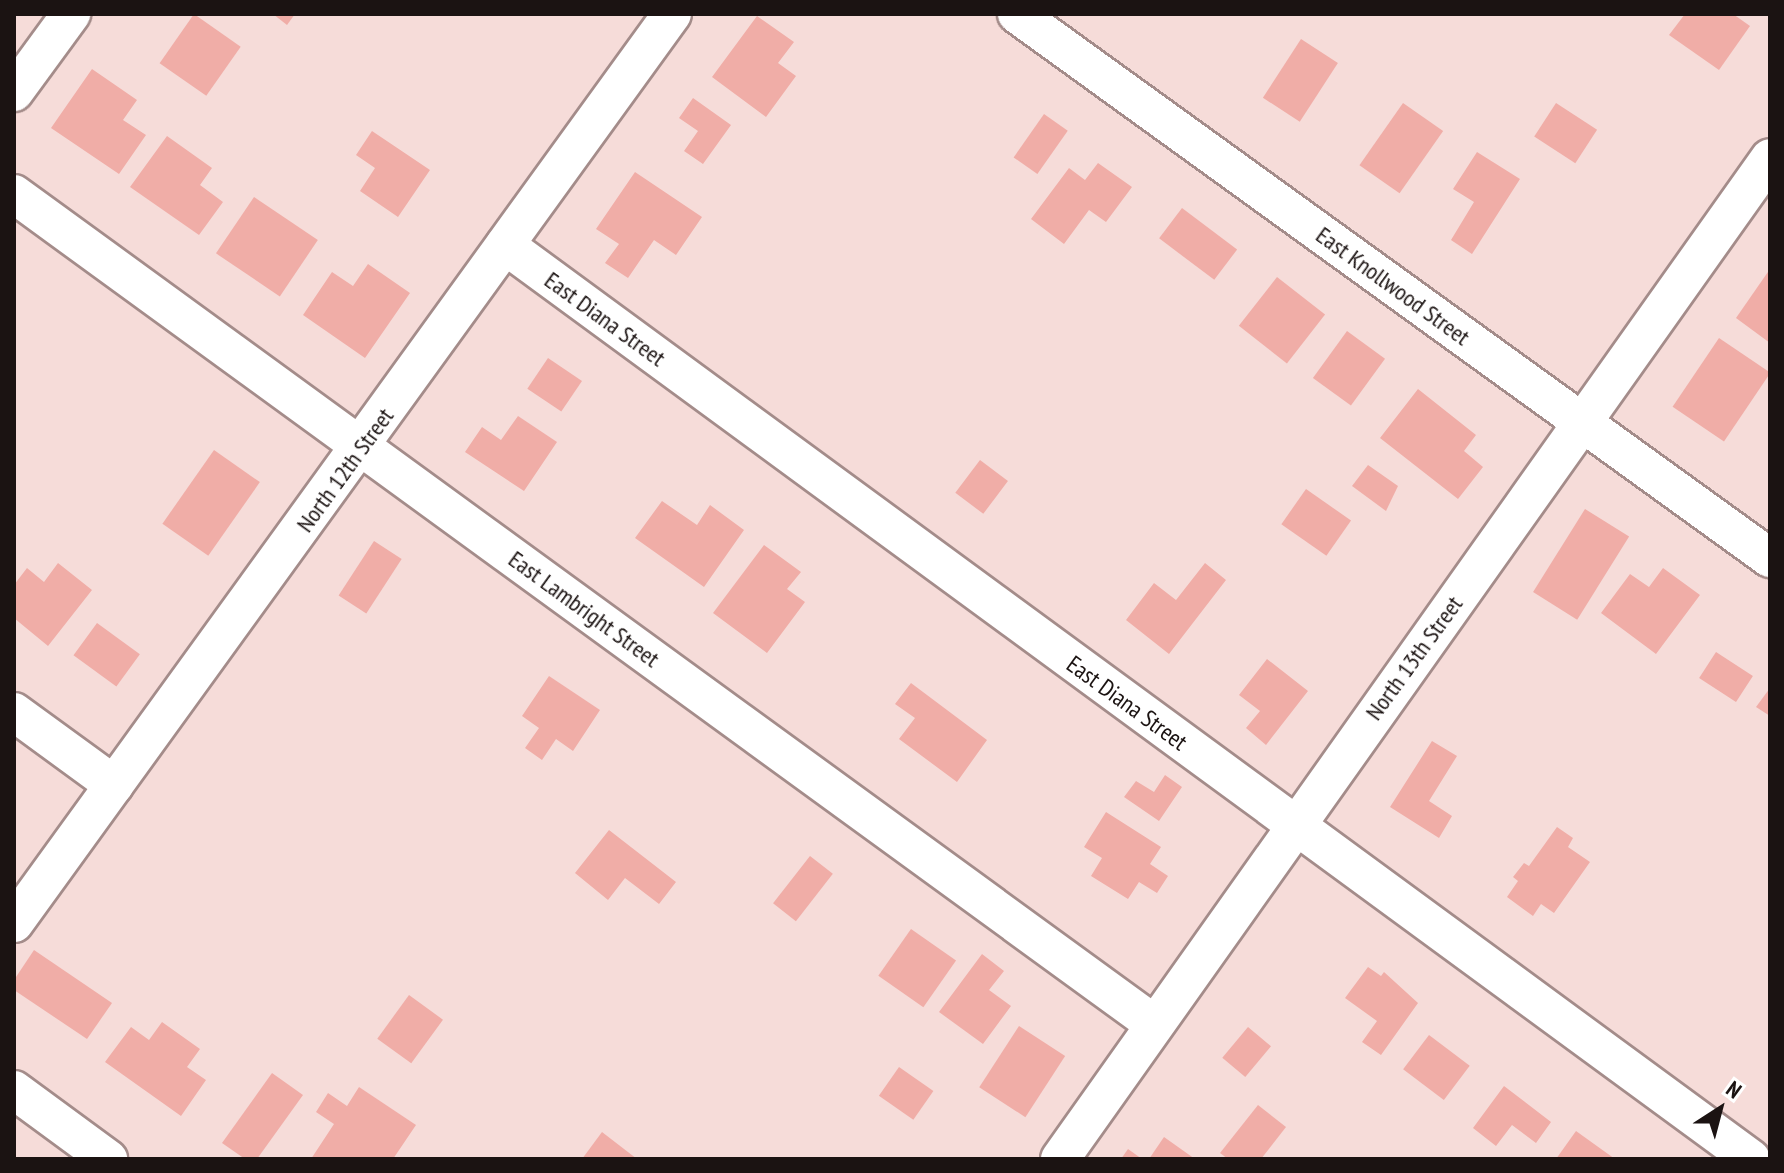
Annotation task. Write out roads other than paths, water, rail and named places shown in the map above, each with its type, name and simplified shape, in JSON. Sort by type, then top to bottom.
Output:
[{"type":"street","points":[[14,92],[71,14]]},
{"type":"street","name":"North 12th Street","points":[[14,923],[362,447],[672,14]]},
{"type":"street","name":"East Knollwood Street","points":[[1017,14],[1770,558]]},
{"type":"street","name":"North 13th Street","points":[[1060,1159],[1770,158]]},
{"type":"street","name":"East Lambright Street","points":[[14,194],[1154,1024]]},
{"type":"street","name":"East Diana Street","points":[[505,245],[1751,1159]]},
{"type":"street","points":[[14,712],[114,785]]},
{"type":"street","points":[[14,1090],[108,1159]]}]
